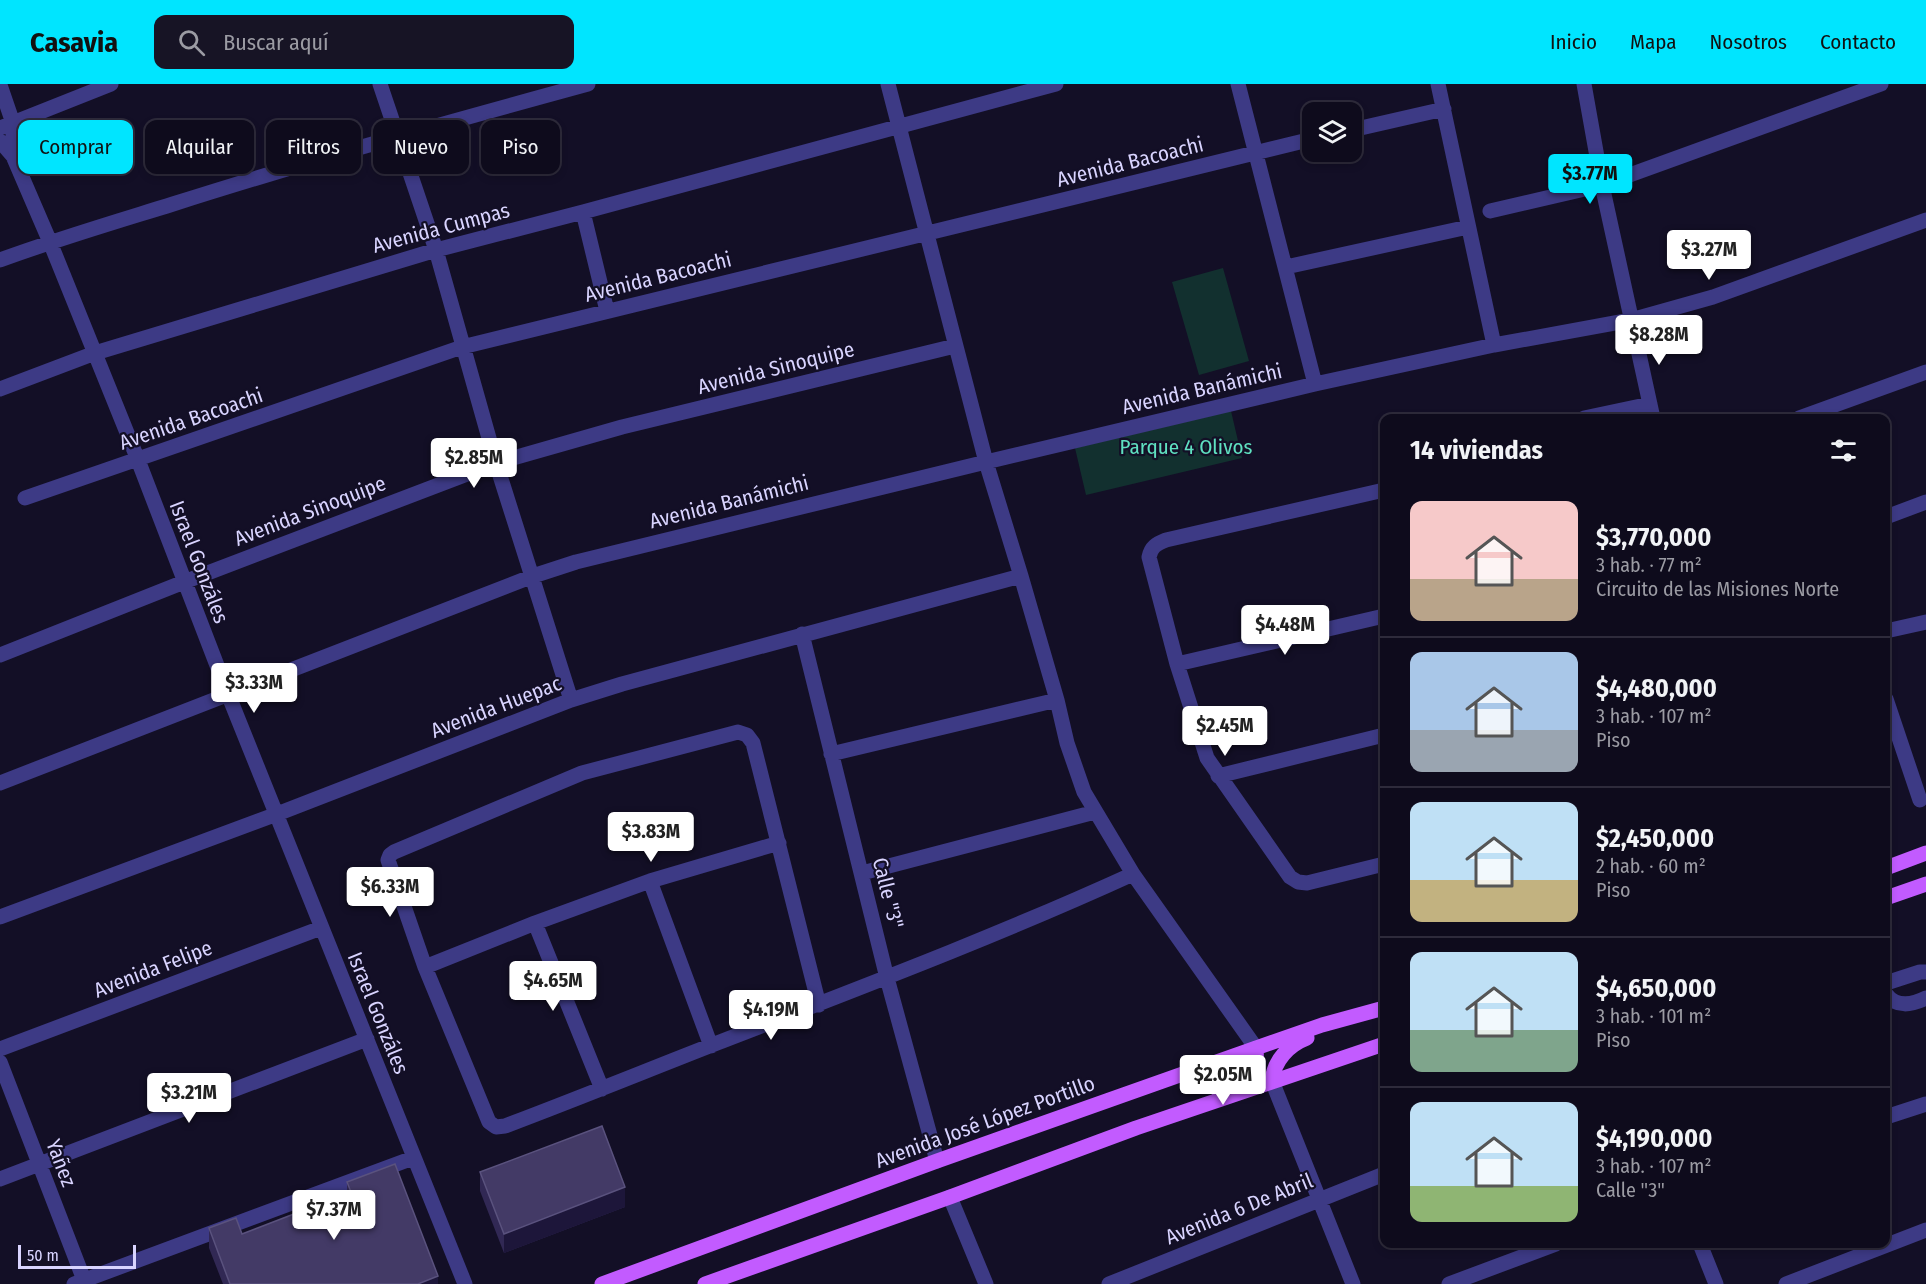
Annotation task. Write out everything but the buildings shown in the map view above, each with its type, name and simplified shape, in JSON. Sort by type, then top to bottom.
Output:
[{"type":"main road","points":[[1890,866],[1926,853]]},
{"type":"main road","points":[[1890,897],[1926,884]]},
{"type":"main road","name":"Avenida José López Portillo","points":[[602,1284],[625,1280],[937,1161],[1256,1048],[1322,1025],[1363,1016],[1380,1010]]},
{"type":"main road","points":[[1272,1081],[1274,1070],[1281,1057],[1294,1043],[1363,1016]]},
{"type":"main road","points":[[705,1284],[1136,1128],[1380,1045]]},
{"type":"main road","points":[[1136,1128],[1176,1106],[1247,1078],[1256,1067],[1256,1048]]},
{"type":"street","points":[[6,125],[111,84]]},
{"type":"street","points":[[380,84],[392,120]]},
{"type":"street","points":[[456,120],[588,84]]},
{"type":"street","points":[[888,84],[986,462],[1057,700],[1067,743],[1084,792],[1134,874],[1256,1048]]},
{"type":"street","name":"Avenida Cumpas","points":[[0,390],[94,353],[436,250],[1056,84]]},
{"type":"street","points":[[1238,84],[1315,384]]},
{"type":"street","points":[[1438,84],[1494,345]]},
{"type":"street","points":[[1584,84],[1602,185],[1652,411],[1623,414]]},
{"type":"street","points":[[1491,211],[1602,185],[1881,84]]},
{"type":"street","name":"Israel Gonzáles","points":[[0,85],[13,156],[138,460],[228,694],[465,1284]]},
{"type":"street","points":[[1362,128],[1444,109]]},
{"type":"street","name":"Israel Gonzáles","points":[[0,141],[13,156]]},
{"type":"street","name":"Avenida Bacoachi","points":[[25,498],[462,347],[1302,142]]},
{"type":"street","points":[[0,260],[50,242],[373,143]]},
{"type":"street","points":[[411,174],[436,250],[496,463],[572,700]]},
{"type":"street","points":[[583,212],[608,311]]},
{"type":"street","name":"Avenida Banámichi","points":[[0,783],[532,576],[607,553],[1315,384],[1494,345],[1631,320],[1713,297],[1926,220]]},
{"type":"street","points":[[1286,267],[1468,227]]},
{"type":"street","name":"Avenida Sinoquipe","points":[[0,656],[184,582],[496,463],[622,427],[955,346]]},
{"type":"street","points":[[1810,414],[1926,372]]},
{"type":"street","points":[[1380,491],[1166,540],[1156,544],[1151,549],[1149,557],[1177,664],[1206,758],[1290,877],[1298,882],[1307,883],[1380,865]]},
{"type":"street","points":[[1890,516],[1926,502]]},
{"type":"street","name":"Avenida Huepac","points":[[0,917],[277,814],[572,700],[802,634],[1021,576]]},
{"type":"street","points":[[1177,664],[1380,617]]},
{"type":"street","points":[[1890,630],[1926,622]]},
{"type":"street","name":"Calle \"3\"","points":[[802,634],[887,978],[937,1161]]},
{"type":"street","points":[[831,754],[1057,700]]},
{"type":"street","points":[[1890,711],[1920,800]]},
{"type":"street","points":[[819,1005],[753,743],[747,735],[738,732],[582,773],[390,855],[388,860],[425,967],[489,1122],[496,1127],[505,1126],[819,1005],[1070,903],[1134,874]]},
{"type":"street","points":[[1218,776],[1380,736]]},
{"type":"street","points":[[862,873],[1095,812]]},
{"type":"street","points":[[425,967],[535,923],[650,881],[779,843]]},
{"type":"street","points":[[650,881],[711,1046]]},
{"type":"street","points":[[535,923],[602,1089]]},
{"type":"street","name":"Avenida Felipe","points":[[0,1049],[321,928]]},
{"type":"street","points":[[1890,982],[1926,972]]},
{"type":"street","points":[[1890,999],[1898,1004],[1913,1003],[1926,998]]},
{"type":"street","points":[[0,1179],[367,1039]]},
{"type":"street","name":"Yañez","points":[[0,1062],[39,1163],[79,1282]]},
{"type":"street","points":[[1272,1081],[1353,1284]]},
{"type":"street","points":[[1890,1116],[1926,1104]]},
{"type":"street","points":[[79,1282],[413,1158]]},
{"type":"street","name":"Avenida 6 De Abril","points":[[1109,1284],[1380,1176]]},
{"type":"street","points":[[950,1197],[986,1284]]},
{"type":"street","points":[[1890,1244],[1926,1230]]},
{"type":"street","points":[[1449,1284],[1545,1248]]},
{"type":"street","points":[[1702,1248],[1716,1284]]},
{"type":"street","points":[[1786,1284],[1879,1248]]},
{"type":"green space","points":[[1223,268],[1249,361],[1199,375],[1172,282]]},
{"type":"green space","name":"Parque 4 Olivos","points":[[1231,411],[1242,458],[1086,495],[1075,448]]}]
